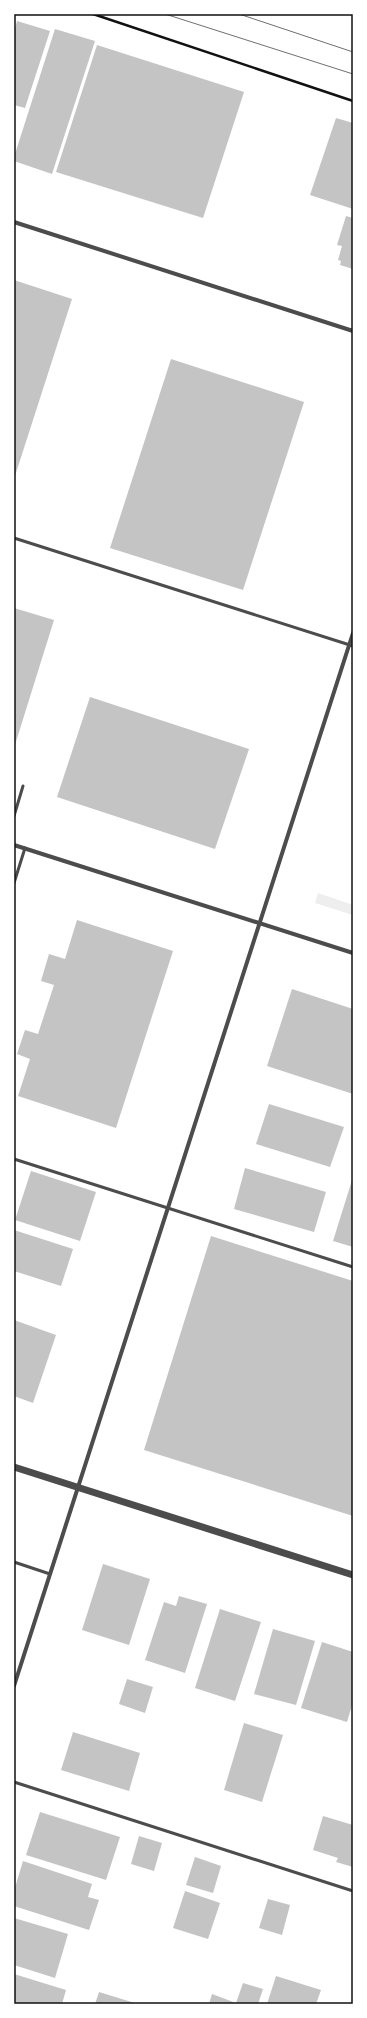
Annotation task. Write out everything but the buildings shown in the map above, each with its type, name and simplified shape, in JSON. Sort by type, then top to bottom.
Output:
[{"type":"street","points":[[14,222],[353,331]]},
{"type":"street","points":[[14,1686],[351,646],[353,633]]},
{"type":"street","points":[[14,845],[353,953]]},
{"type":"street","points":[[14,1467],[353,1575]]},
{"type":"lane","points":[[14,538],[351,646]]},
{"type":"lane","points":[[14,816],[23,786]]},
{"type":"lane","points":[[14,884],[25,848]]},
{"type":"lane","points":[[14,1159],[353,1267]]},
{"type":"lane","points":[[14,1562],[50,1574]]},
{"type":"lane","points":[[14,1782],[353,1891]]},
{"type":"path","points":[[93,14],[353,101]]},
{"type":"shaded area","points":[[318,893],[353,905],[353,915],[315,903]]},
{"type":"tram line","points":[[165,14],[353,74]]},
{"type":"tram line","points":[[239,14],[353,52]]}]
